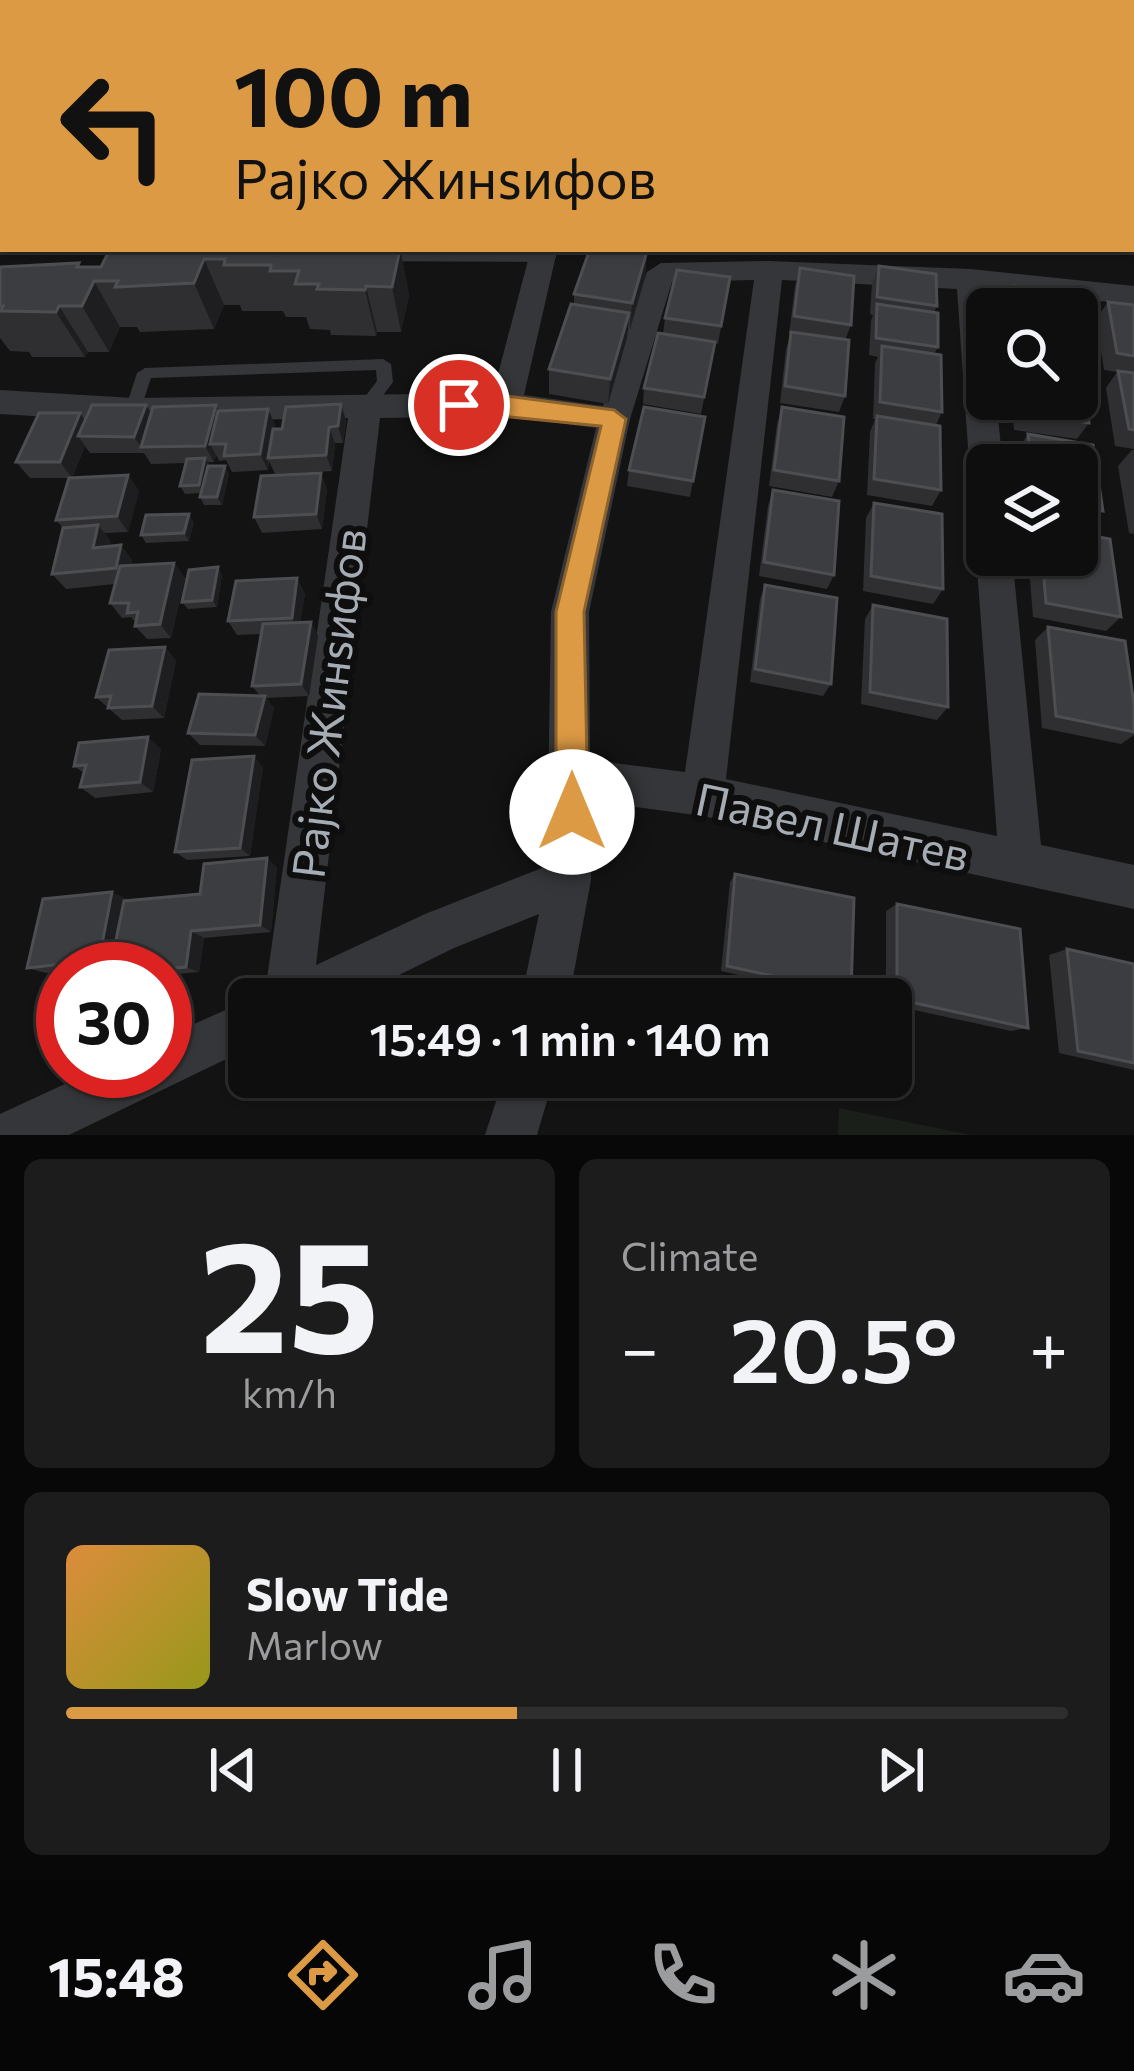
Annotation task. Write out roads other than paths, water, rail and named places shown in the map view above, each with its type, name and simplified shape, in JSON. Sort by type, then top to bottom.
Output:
[{"type":"street","points":[[506,404],[543,252]]},
{"type":"street","points":[[703,795],[769,270]]},
{"type":"street","points":[[549,978],[569,880],[573,778],[570,612],[614,419],[661,272],[704,277],[769,270],[970,278],[1134,295]]},
{"type":"street","points":[[970,278],[984,444]]},
{"type":"street","points":[[0,402],[133,410],[506,404],[614,419]]},
{"type":"street","name":"Рајко Жинѕифов","points":[[291,978],[366,406]]},
{"type":"street","name":"Павел Шатев","points":[[996,576],[1022,865]]},
{"type":"street","name":"Павел Шатев","points":[[573,778],[703,795],[1134,887]]},
{"type":"street","points":[[342,978],[442,930],[569,880]]},
{"type":"street","points":[[192,1050],[228,1033]]},
{"type":"street","points":[[14,1135],[91,1098]]},
{"type":"street","points":[[512,1135],[523,1098]]},
{"type":"lane","points":[[133,410],[145,373],[383,364],[385,382],[366,406]]}]
